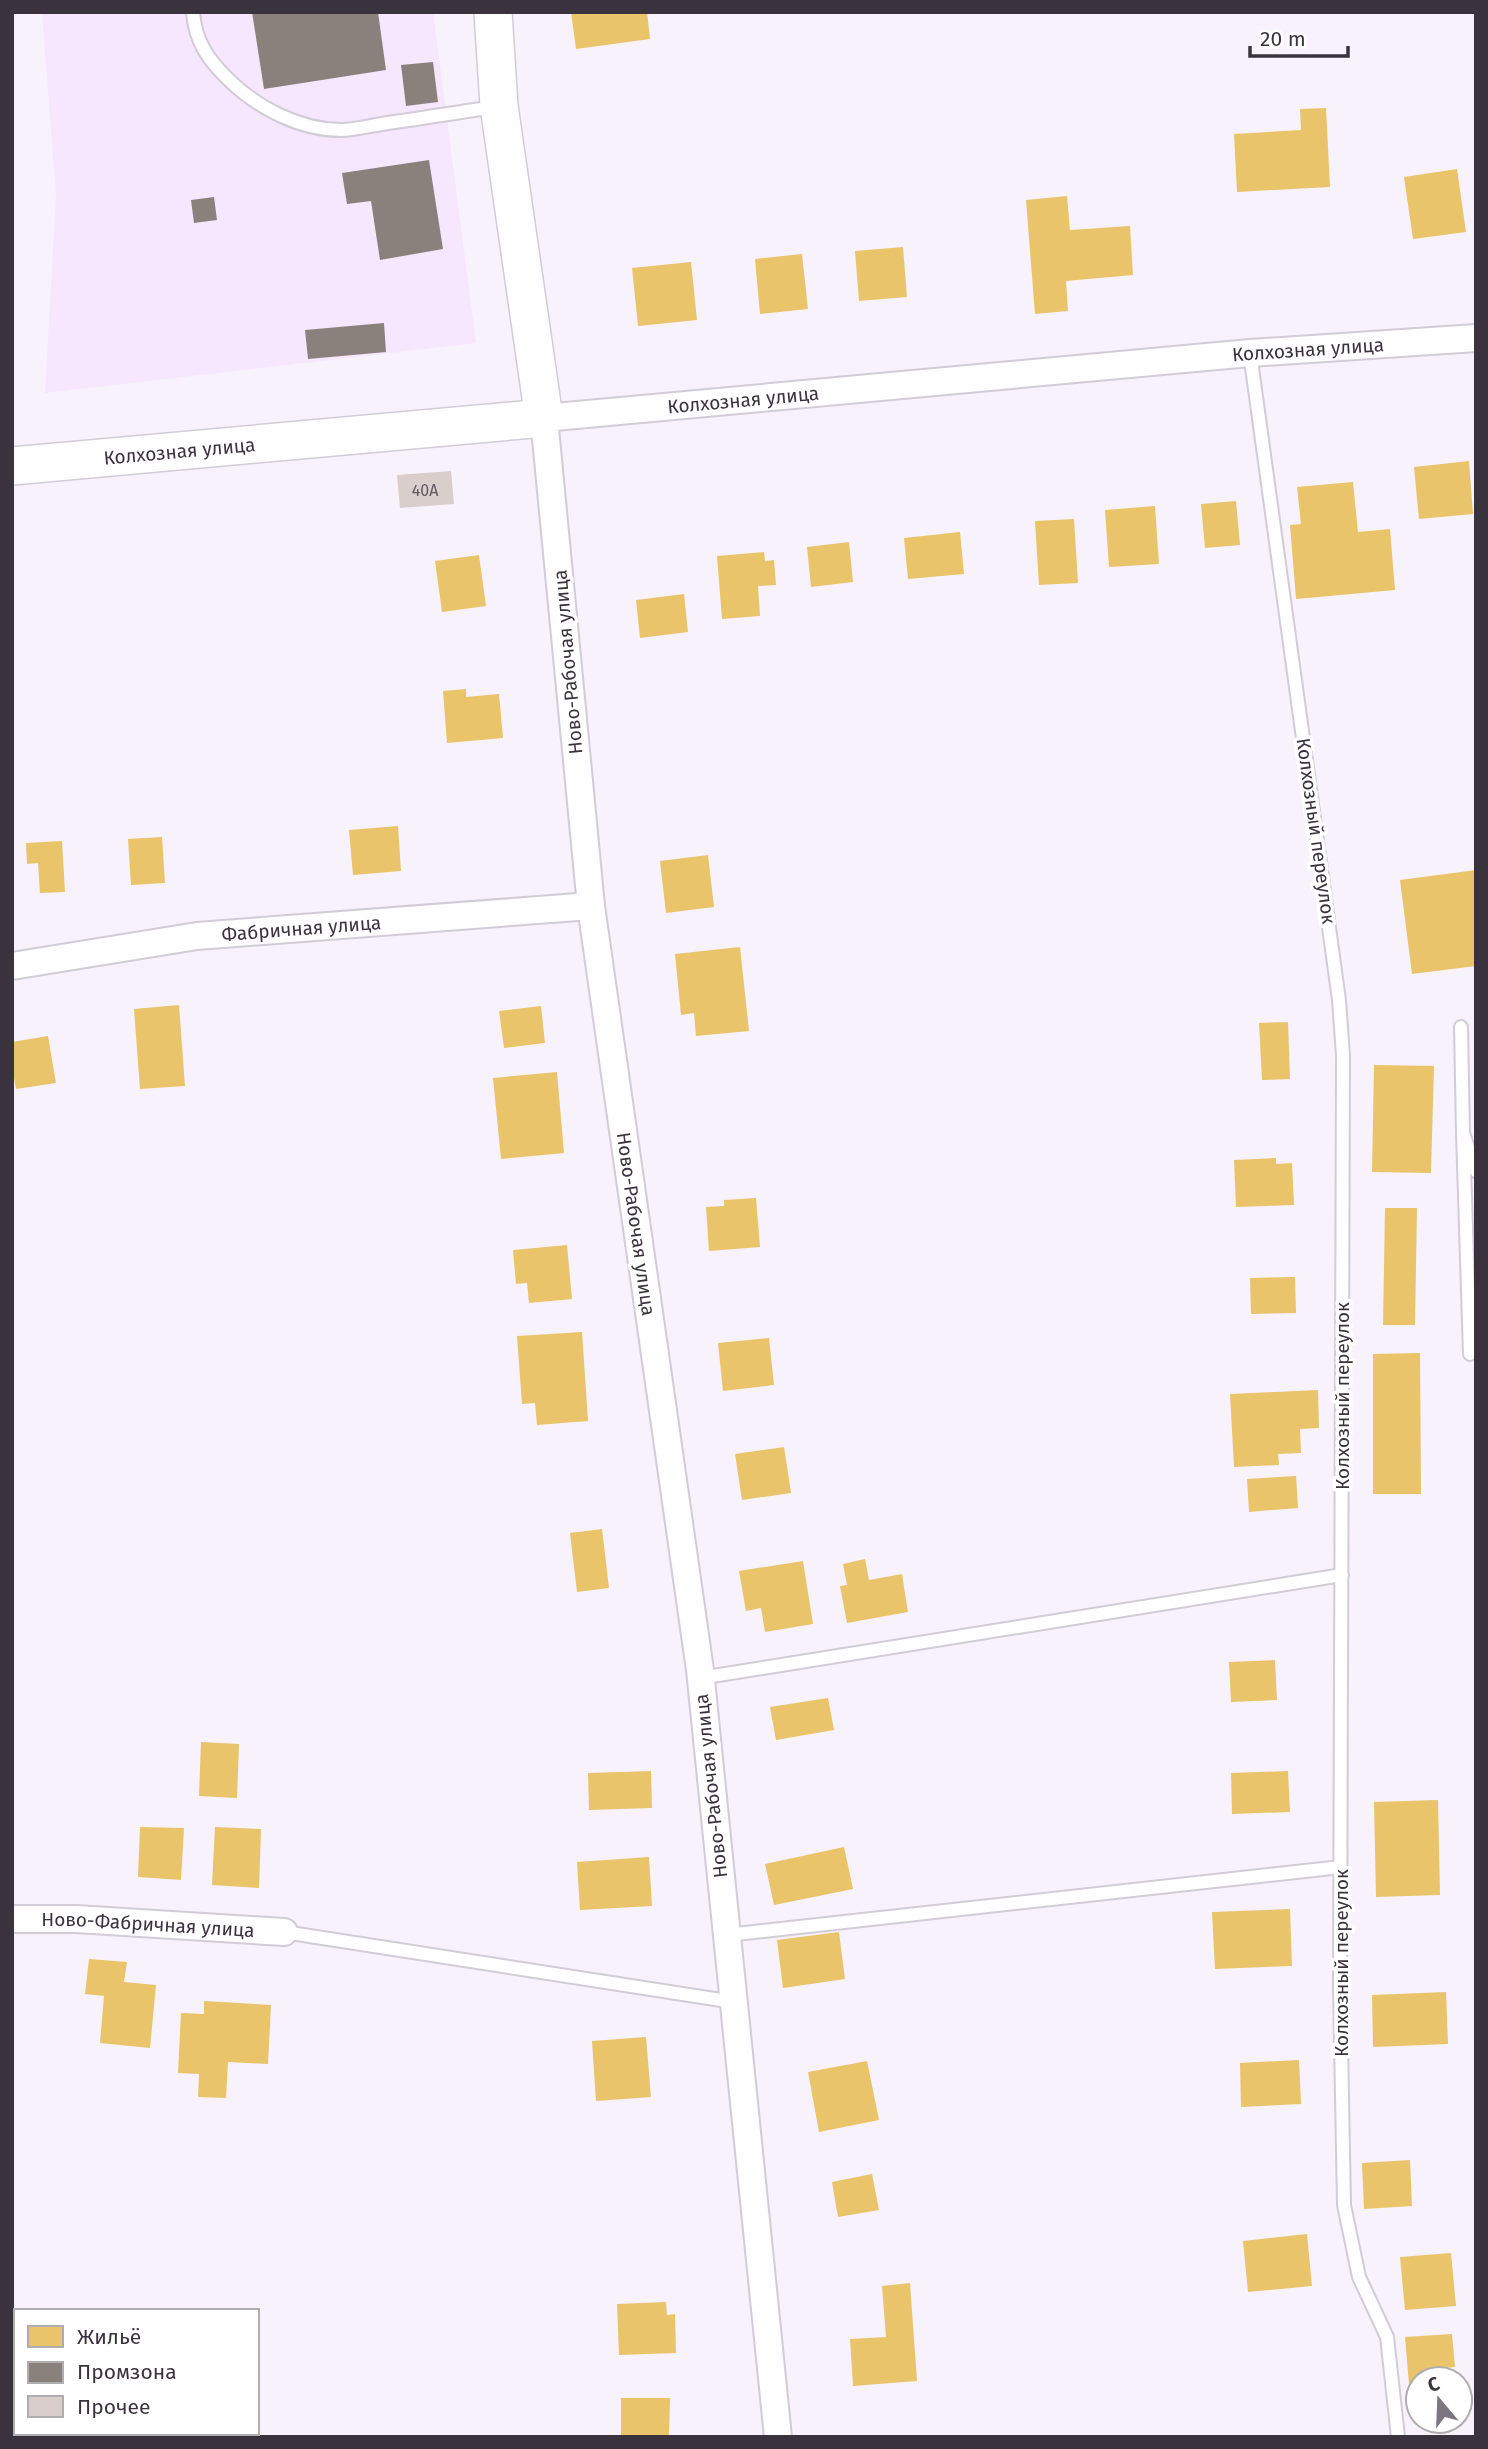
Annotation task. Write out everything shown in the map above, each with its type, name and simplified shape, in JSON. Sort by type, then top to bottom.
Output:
[{"type":"street","name":"Ново-Рабочая улица","points":[[493,12],[499,106],[544,418],[591,906],[700,1678],[778,2437]]},
{"type":"street","name":"Колхозная улица","points":[[12,466],[1250,353],[1476,338]]},
{"type":"street","name":"Фабричная улица","points":[[12,966],[197,936],[591,906]]},
{"type":"street","name":"Ново-Фабричная улица","points":[[12,1919],[76,1919],[284,1932]]},
{"type":"lane","points":[[193,12],[194,28],[204,52],[218,70],[263,107],[292,120],[340,130],[499,106]]},
{"type":"lane","name":"Колхозный переулок","points":[[1250,353],[1339,1000],[1343,1055],[1340,1987],[1344,2205],[1359,2277],[1387,2337],[1398,2437]]},
{"type":"lane","points":[[1461,1027],[1470,1353]]},
{"type":"lane","points":[[1463,1133],[1476,1171]]},
{"type":"lane","points":[[700,1678],[1342,1575]]},
{"type":"lane","points":[[727,1935],[1341,1867]]},
{"type":"lane","points":[[284,1932],[734,2002]]},
{"type":"shaded area","points":[[42,12],[433,12],[476,343],[45,393],[56,195]]},
{"type":"building: Жильё","points":[[571,12],[647,12],[650,39],[576,49]]},
{"type":"building: Жильё","points":[[1326,108],[1330,187],[1237,192],[1234,134],[1301,130],[1300,109]]},
{"type":"building: Жильё","points":[[1457,169],[1466,232],[1413,239],[1404,177]]},
{"type":"building: Жильё","points":[[1067,196],[1070,230],[1130,226],[1133,275],[1066,281],[1068,311],[1035,314],[1026,200]]},
{"type":"building: Жильё","points":[[903,247],[907,297],[859,301],[855,251]]},
{"type":"building: Жильё","points":[[802,254],[808,309],[760,314],[755,259]]},
{"type":"building: Жильё","points":[[691,262],[697,320],[638,326],[632,268]]},
{"type":"building: Жильё","points":[[1469,461],[1473,514],[1419,519],[1414,467]]},
{"type":"building: Жильё","points":[[1353,482],[1358,532],[1390,529],[1395,590],[1296,599],[1290,525],[1301,524],[1297,487]]},
{"type":"building: Жильё","points":[[1236,501],[1240,545],[1205,548],[1201,504]]},
{"type":"building: Жильё","points":[[1155,506],[1159,564],[1109,567],[1105,510]]},
{"type":"building: Жильё","points":[[1074,519],[1078,583],[1039,585],[1035,521]]},
{"type":"building: Жильё","points":[[960,532],[964,574],[908,579],[904,538]]},
{"type":"building: Жильё","points":[[849,542],[853,582],[811,587],[807,547]]},
{"type":"building: Жильё","points":[[764,552],[765,561],[774,560],[776,585],[758,586],[760,616],[722,619],[717,556]]},
{"type":"building: Жильё","points":[[479,555],[486,606],[442,612],[435,561]]},
{"type":"building: Жильё","points":[[684,594],[688,632],[640,638],[636,600]]},
{"type":"building: Жильё","points":[[466,689],[466,697],[499,694],[503,738],[447,743],[443,691]]},
{"type":"building: Жильё","points":[[398,826],[401,871],[353,875],[349,830]]},
{"type":"building: Жильё","points":[[162,837],[165,883],[131,885],[128,839]]},
{"type":"building: Жильё","points":[[62,841],[65,892],[40,893],[38,863],[27,864],[26,843]]},
{"type":"building: Жильё","points":[[708,855],[714,907],[666,913],[660,861]]},
{"type":"building: Жильё","points":[[1476,870],[1476,966],[1412,974],[1400,880]]},
{"type":"building: Жильё","points":[[740,947],[749,1031],[696,1036],[694,1013],[681,1015],[675,954]]},
{"type":"building: Жильё","points":[[179,1005],[185,1086],[140,1089],[134,1009]]},
{"type":"building: Жильё","points":[[541,1006],[545,1043],[504,1048],[499,1011]]},
{"type":"building: Жильё","points":[[1288,1022],[1290,1079],[1262,1080],[1259,1023]]},
{"type":"building: Жильё","points":[[48,1036],[56,1083],[16,1089],[12,1067],[12,1042]]},
{"type":"building: Жильё","points":[[1374,1065],[1434,1066],[1431,1173],[1372,1172]]},
{"type":"building: Жильё","points":[[557,1072],[564,1153],[501,1159],[493,1078]]},
{"type":"building: Жильё","points":[[1276,1158],[1276,1164],[1292,1163],[1294,1205],[1236,1207],[1234,1160]]},
{"type":"building: Жильё","points":[[756,1198],[760,1247],[709,1251],[706,1207],[724,1206],[724,1200]]},
{"type":"building: Жильё","points":[[1385,1208],[1417,1208],[1415,1325],[1383,1325]]},
{"type":"building: Жильё","points":[[567,1245],[572,1299],[529,1303],[527,1283],[516,1284],[513,1250]]},
{"type":"building: Жильё","points":[[1295,1277],[1296,1313],[1251,1314],[1250,1278]]},
{"type":"building: Жильё","points":[[582,1332],[588,1421],[537,1425],[535,1403],[522,1404],[517,1336]]},
{"type":"building: Жильё","points":[[769,1338],[774,1385],[723,1391],[718,1343]]},
{"type":"building: Жильё","points":[[1420,1353],[1421,1494],[1373,1494],[1373,1354]]},
{"type":"building: Жильё","points":[[1318,1390],[1319,1428],[1300,1429],[1301,1453],[1278,1454],[1279,1465],[1234,1467],[1230,1394]]},
{"type":"building: Жильё","points":[[784,1447],[791,1493],[742,1500],[735,1454]]},
{"type":"building: Жильё","points":[[1296,1476],[1298,1508],[1249,1512],[1247,1479]]},
{"type":"building: Жильё","points":[[602,1529],[609,1588],[577,1592],[570,1533]]},
{"type":"building: Жильё","points":[[865,1559],[869,1580],[902,1574],[908,1612],[847,1623],[840,1586],[847,1585],[843,1564]]},
{"type":"building: Жильё","points":[[803,1561],[813,1624],[765,1632],[761,1608],[746,1611],[739,1571]]},
{"type":"building: Жильё","points":[[1275,1660],[1277,1700],[1231,1702],[1229,1662]]},
{"type":"building: Жильё","points":[[828,1698],[834,1730],[776,1740],[770,1707]]},
{"type":"building: Жильё","points":[[201,1742],[239,1744],[237,1798],[199,1796]]},
{"type":"building: Жильё","points":[[651,1771],[652,1808],[589,1810],[588,1773]]},
{"type":"building: Жильё","points":[[1288,1771],[1290,1812],[1232,1814],[1231,1773]]},
{"type":"building: Жильё","points":[[1438,1800],[1440,1895],[1376,1897],[1374,1802]]},
{"type":"building: Жильё","points":[[140,1827],[184,1828],[181,1880],[138,1877]]},
{"type":"building: Жильё","points":[[215,1827],[261,1829],[259,1888],[212,1885]]},
{"type":"building: Жильё","points":[[844,1847],[853,1889],[774,1905],[765,1864]]},
{"type":"building: Жильё","points":[[649,1857],[652,1906],[580,1910],[577,1862]]},
{"type":"building: Жильё","points":[[1290,1909],[1292,1966],[1215,1969],[1212,1912]]},
{"type":"building: Жильё","points":[[839,1932],[845,1979],[783,1988],[777,1940]]},
{"type":"building: Жильё","points":[[89,1959],[127,1962],[124,1982],[156,1985],[150,2048],[100,2043],[104,1996],[85,1994]]},
{"type":"building: Жильё","points":[[1446,1992],[1448,2044],[1373,2047],[1372,1995]]},
{"type":"building: Жильё","points":[[204,2001],[271,2005],[268,2064],[228,2062],[226,2098],[198,2097],[199,2074],[178,2073],[181,2013],[204,2014]]},
{"type":"building: Жильё","points":[[646,2037],[651,2097],[596,2101],[592,2041]]},
{"type":"building: Жильё","points":[[1299,2060],[1301,2104],[1241,2107],[1240,2063]]},
{"type":"building: Жильё","points":[[867,2061],[879,2120],[819,2132],[808,2072]]},
{"type":"building: Жильё","points":[[1410,2160],[1412,2206],[1364,2209],[1362,2163]]},
{"type":"building: Жильё","points":[[872,2174],[879,2210],[838,2217],[832,2182]]},
{"type":"building: Жильё","points":[[1307,2234],[1312,2286],[1248,2292],[1243,2241]]},
{"type":"building: Жильё","points":[[1451,2253],[1456,2306],[1405,2310],[1400,2257]]},
{"type":"building: Жильё","points":[[910,2283],[917,2381],[853,2386],[850,2339],[886,2337],[882,2286]]},
{"type":"building: Жильё","points":[[666,2302],[667,2315],[675,2314],[676,2353],[619,2355],[617,2304]]},
{"type":"building: Жильё","points":[[1452,2334],[1455,2365],[1407,2365],[1405,2337]]},
{"type":"building: Жильё","points":[[621,2398],[670,2398],[669,2437],[621,2437]]},
{"type":"building: Промзона","points":[[252,12],[378,12],[386,70],[264,89]]},
{"type":"building: Промзона","points":[[433,62],[438,102],[406,106],[401,65]]},
{"type":"building: Промзона","points":[[429,160],[443,249],[380,260],[371,201],[347,204],[342,173]]},
{"type":"building: Промзона","points":[[214,197],[217,220],[194,223],[191,200]]},
{"type":"building: Промзона","points":[[384,323],[386,352],[308,359],[305,330]]},
{"type":"building: Прочее","points":[[451,471],[454,504],[400,508],[397,475]]}]
